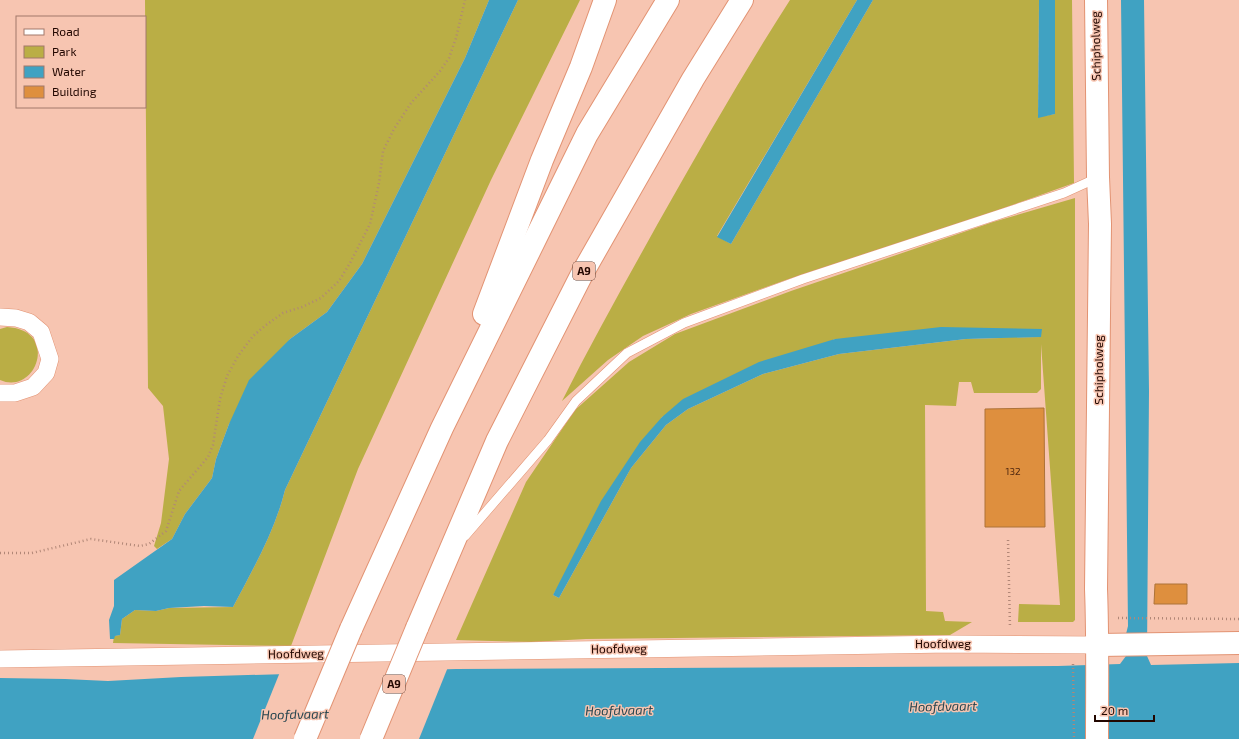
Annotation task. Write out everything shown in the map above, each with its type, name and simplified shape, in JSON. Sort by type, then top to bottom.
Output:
[{"type":"main road","points":[[442,428],[542,160],[581,67],[605,0]]},
{"type":"main road","points":[[305,739],[351,629],[442,428],[588,134],[668,0]]},
{"type":"main road","name":"A9","points":[[371,739],[497,441],[583,272],[693,79],[742,0]]},
{"type":"main road","name":"Schipholweg","points":[[1096,0],[1100,224],[1096,589],[1104,651],[1097,739]]},
{"type":"main road","name":"Hoofdweg","points":[[1104,651],[1153,644],[1239,643]]},
{"type":"street","points":[[0,317],[16,318],[29,322],[41,332],[50,359],[46,373],[33,387],[15,393],[0,393]]},
{"type":"street","name":"Hoofdweg","points":[[0,659],[920,644],[1010,644],[1104,651]]},
{"type":"lane","points":[[448,555],[548,440],[576,401],[627,353],[684,323],[803,280],[1064,194],[1098,177]]},
{"type":"path","points":[[0,553],[32,553],[91,539],[140,546],[150,544],[166,530],[179,491],[208,457],[213,445],[220,399],[227,376],[238,356],[252,336],[266,324],[283,313],[321,298],[339,281],[350,263],[370,224],[379,182],[383,151],[394,128],[411,103],[440,71],[449,58],[456,38],[465,0]]},
{"type":"path","points":[[1008,540],[1010,644]]},
{"type":"path","points":[[1118,618],[1162,617],[1239,619]]},
{"type":"path","points":[[1073,661],[1074,739]]},
{"type":"green space","points":[[145,0],[489,0],[465,58],[362,264],[327,312],[290,339],[229,424],[216,459],[212,478],[185,514],[172,539],[157,549],[154,546],[161,523],[169,459],[163,406],[148,388]]},
{"type":"green space","points":[[518,0],[580,0],[491,180],[358,469],[291,646],[113,643],[114,636],[120,635],[122,619],[135,610],[156,611],[169,608],[233,607],[256,564],[269,535],[281,505],[285,490]]},
{"type":"green space","points":[[790,0],[857,0],[717,236],[731,244],[873,0],[1039,0],[1038,117],[1055,114],[1055,0],[1072,0],[1074,183],[993,212],[786,280],[691,314],[643,336],[608,360],[562,401],[585,356],[689,168]]},
{"type":"green space","points":[[1075,198],[1075,620],[1073,622],[1018,622],[1019,604],[1060,605],[1041,344],[1041,389],[1037,393],[974,393],[971,382],[959,382],[956,406],[925,405],[926,611],[943,612],[945,621],[972,622],[950,635],[586,639],[531,642],[456,640],[526,482],[575,410],[629,362],[675,334],[791,291],[993,222]],"holes":[[[1041,337],[966,339],[839,354],[763,374],[688,409],[666,425],[631,468],[559,598],[553,595],[662,417],[835,339]]]},
{"type":"green space","points":[[7,327],[23,331],[33,339],[38,349],[37,361],[32,371],[24,379],[13,382],[0,380],[0,329]]},
{"type":"water","points":[[489,0],[518,0],[285,490],[281,505],[269,535],[256,564],[233,607],[204,606],[169,608],[156,611],[135,610],[122,619],[120,635],[115,636],[114,639],[110,639],[109,620],[114,606],[114,580],[172,539],[185,514],[212,478],[216,459],[229,424],[249,380],[290,339],[327,312],[362,264],[465,58]]},
{"type":"water","points":[[857,0],[873,0],[731,244],[717,237]]},
{"type":"water","points":[[1039,0],[1055,0],[1055,114],[1038,118]]},
{"type":"water","name":"Hoofdvaart","points":[[1121,0],[1144,0],[1149,391],[1147,656],[1151,665],[1239,663],[1239,739],[0,739],[0,678],[108,681],[181,677],[456,669],[1058,666],[1120,664],[1126,656],[1125,638],[1128,626]]},
{"type":"water","points":[[941,327],[1042,329],[1041,337],[966,339],[839,354],[763,374],[688,409],[666,425],[631,468],[559,598],[553,595],[601,501],[640,442],[662,417],[683,399],[759,362],[835,339]]},
{"type":"pier","points":[[448,667],[419,739],[253,739],[280,672]]},
{"type":"building","points":[[1044,408],[1045,527],[985,527],[985,409]]},
{"type":"building","points":[[1155,584],[1187,584],[1187,604],[1154,604]]}]
